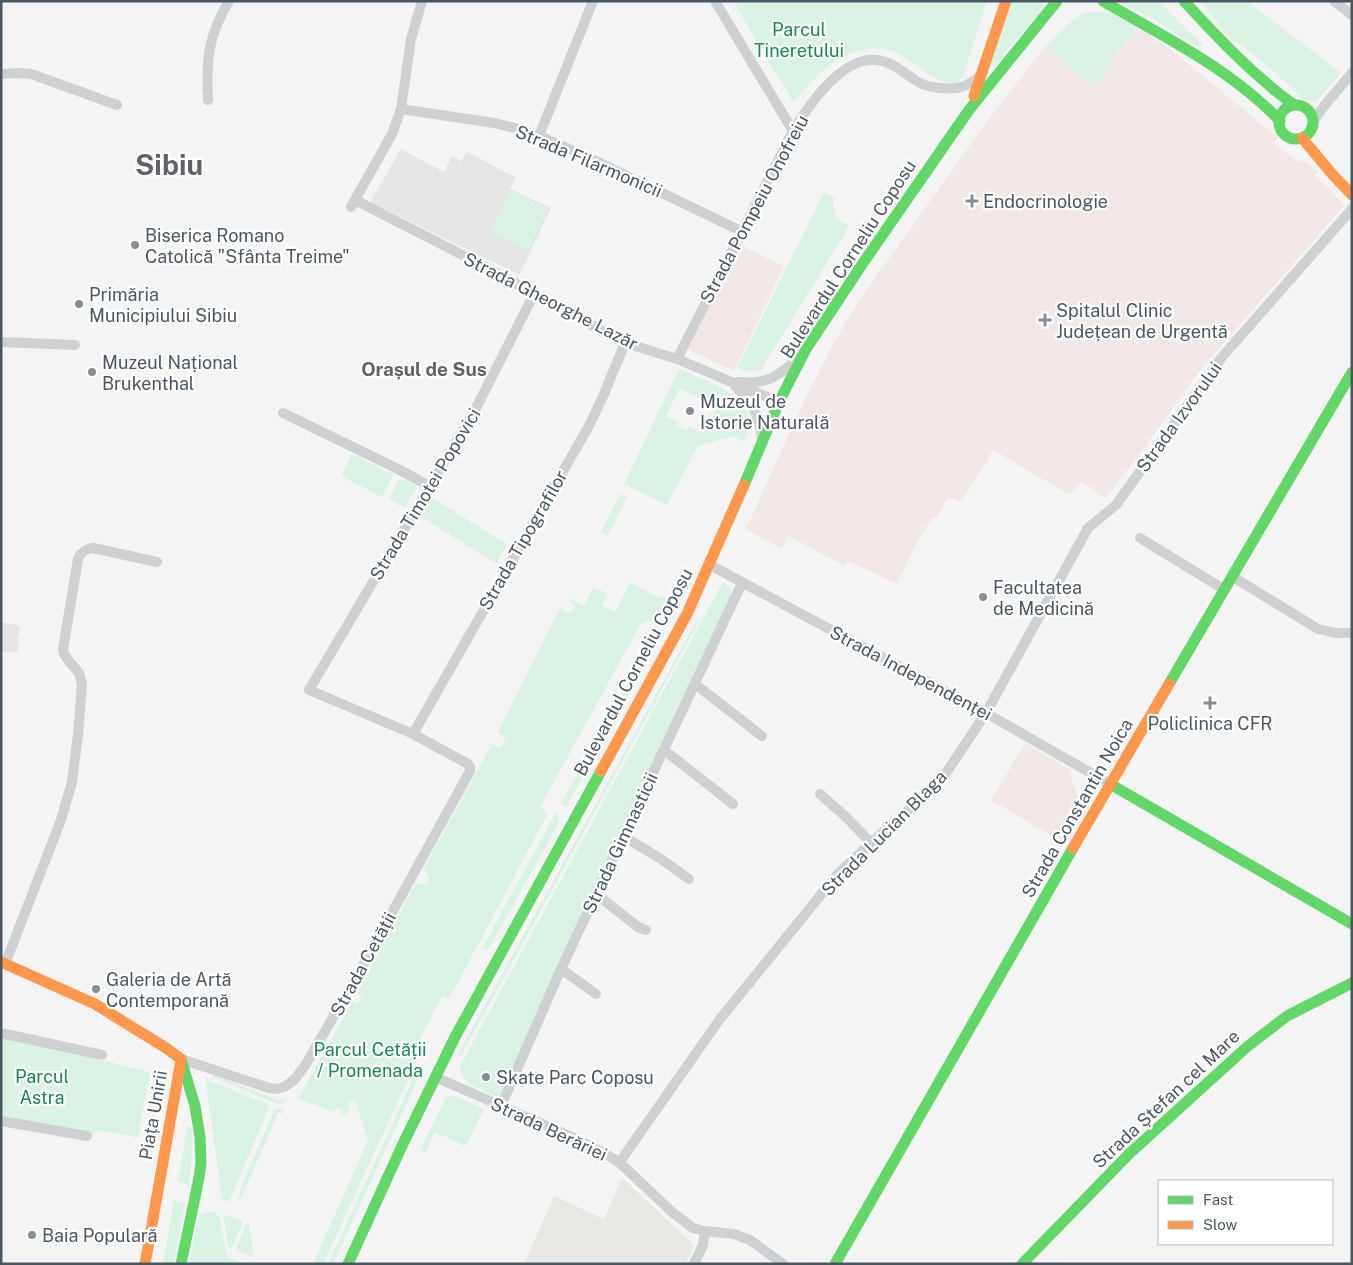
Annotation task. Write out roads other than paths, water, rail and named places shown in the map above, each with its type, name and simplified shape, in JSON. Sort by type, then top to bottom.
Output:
[{"type":"main road","name":"Bulevardul Corneliu Coposu","points":[[969,110],[1006,1]]},
{"type":"main road","name":"Bulevardul Corneliu Coposu","points":[[348,1264],[455,1036],[682,624],[710,565],[779,402],[806,349],[969,110],[1057,1]]},
{"type":"main road","points":[[1103,1],[1221,70],[1247,89],[1280,121]]},
{"type":"main road","points":[[1184,1],[1241,62],[1278,94],[1294,105]]},
{"type":"main road","points":[[1294,105],[1304,106],[1313,126],[1306,136],[1302,138],[1291,138],[1280,127],[1282,112],[1294,105]]},
{"type":"main road","points":[[1302,138],[1352,195]]},
{"type":"main road","points":[[1328,151],[1352,190]]},
{"type":"main road","name":"Strada Constantin Noica","points":[[835,1264],[1110,784],[1352,372]]},
{"type":"main road","points":[[1110,784],[1352,924]]},
{"type":"main road","points":[[3,963],[95,1004],[181,1059]]},
{"type":"main road","name":"Strada Ștefan cel Mare","points":[[1022,1264],[1129,1154],[1248,1046],[1287,1016],[1352,983]]},
{"type":"main road","name":"Piața Unirii","points":[[181,1059],[195,1106],[200,1137],[201,1163],[181,1264]]},
{"type":"main road","name":"Piața Unirii","points":[[145,1264],[181,1059]]},
{"type":"main road","points":[[172,1110],[179,1103],[183,1102],[195,1106]]},
{"type":"street","points":[[208,100],[207,61],[210,45],[220,15],[228,1]]},
{"type":"street","points":[[401,109],[411,39],[422,1]]},
{"type":"street","points":[[540,136],[593,1]]},
{"type":"street","points":[[715,1],[793,131]]},
{"type":"street","points":[[1334,1],[1352,15]]},
{"type":"street","name":"Strada Pompeiu Onofreiu","points":[[676,359],[793,131],[816,97],[843,70],[858,62],[876,60],[890,64],[924,86],[937,88],[959,88],[982,74]]},
{"type":"street","points":[[1313,126],[1324,106],[1352,73]]},
{"type":"street","points":[[1,74],[31,74],[117,105]]},
{"type":"street","name":"Strada Filarmonicii","points":[[401,109],[494,123],[540,136],[742,230]]},
{"type":"street","name":"Strada Gheorghe Lazăr","points":[[401,109],[392,134],[353,203],[482,264],[625,343],[676,359],[779,402]]},
{"type":"street","name":"Strada Izvorului","points":[[1107,513],[1116,505],[1222,358],[1352,209]]},
{"type":"street","name":"Strada Timotei Popovici","points":[[413,734],[309,690],[476,408],[534,294]]},
{"type":"street","points":[[1,342],[75,346]]},
{"type":"street","name":"Strada Tipografilor","points":[[413,734],[590,424],[625,343]]},
{"type":"street","points":[[731,381],[757,383],[765,381],[787,368],[806,349]]},
{"type":"street","points":[[731,381],[744,394],[753,407],[761,426],[762,440]]},
{"type":"street","points":[[283,413],[429,486]]},
{"type":"street","name":"Strada Lucian Blaga","points":[[620,1163],[720,1019],[837,875],[927,794],[944,776],[986,712],[1088,528],[1107,513]]},
{"type":"street","points":[[1140,538],[1225,590]]},
{"type":"street","points":[[3,963],[61,820],[72,782],[82,684],[79,673],[64,654],[63,648],[78,559],[84,551],[93,548],[157,562]]},
{"type":"street","name":"Strada Independenței","points":[[710,565],[986,712],[1110,784]]},
{"type":"street","points":[[1233,577],[1318,629],[1336,633],[1352,633]]},
{"type":"street","name":"Strada Gimnasticii","points":[[501,1106],[561,969],[742,583]]},
{"type":"street","points":[[694,684],[762,736]]},
{"type":"street","name":"Strada Cetății","points":[[181,1059],[277,1089],[284,1087],[295,1079],[310,1058],[470,770],[468,764],[413,734]]},
{"type":"street","points":[[664,750],[733,804]]},
{"type":"street","points":[[820,794],[871,843]]},
{"type":"street","points":[[623,836],[689,879]]},
{"type":"street","points":[[596,894],[638,927],[646,930]]},
{"type":"street","points":[[561,969],[596,994]]},
{"type":"street","points":[[1,1033],[102,1055]]},
{"type":"street","name":"Strada Berăriei","points":[[435,1078],[606,1154],[620,1163],[672,1212],[693,1228],[705,1232],[734,1234],[750,1240],[783,1264]]},
{"type":"street","points":[[1,1122],[87,1136]]},
{"type":"street","points":[[694,1264],[703,1245],[705,1232]]},
{"type":"place","name":"Endocrinologie","points":[[972,201]]},
{"type":"place","name":"Biserica Romano Catolică \"Sfânta Treime\"","points":[[135,245]]},
{"type":"place","name":"Primăria Municipiului Sibiu","points":[[79,304]]},
{"type":"place","name":"Spitalul Clinic Județean de Urgentă","points":[[1045,320]]},
{"type":"place","name":"Muzeul Național Brukenthal","points":[[92,372]]},
{"type":"place","name":"Muzeul de Istorie Naturală","points":[[690,411]]},
{"type":"place","name":"Facultatea de Medicină","points":[[983,597]]},
{"type":"place","name":"Policlinica CFR","points":[[1210,703]]},
{"type":"place","name":"Galeria de Artă Contemporană","points":[[96,989]]},
{"type":"place","name":"Skate Parc Coposu","points":[[486,1077]]},
{"type":"place","name":"Baia Populară","points":[[32,1235]]},
{"type":"district","name":"Sibiu","points":[[169,164]]},
{"type":"district","name":"Orașul de Sus","points":[[424,369]]},
{"type":"park label","name":"Parcul Tineretului","points":[[799,39]]},
{"type":"park label","name":"Parcul Cetății / Promenada","points":[[370,1059]]},
{"type":"park label","name":"Parcul Astra","points":[[42,1086]]}]
